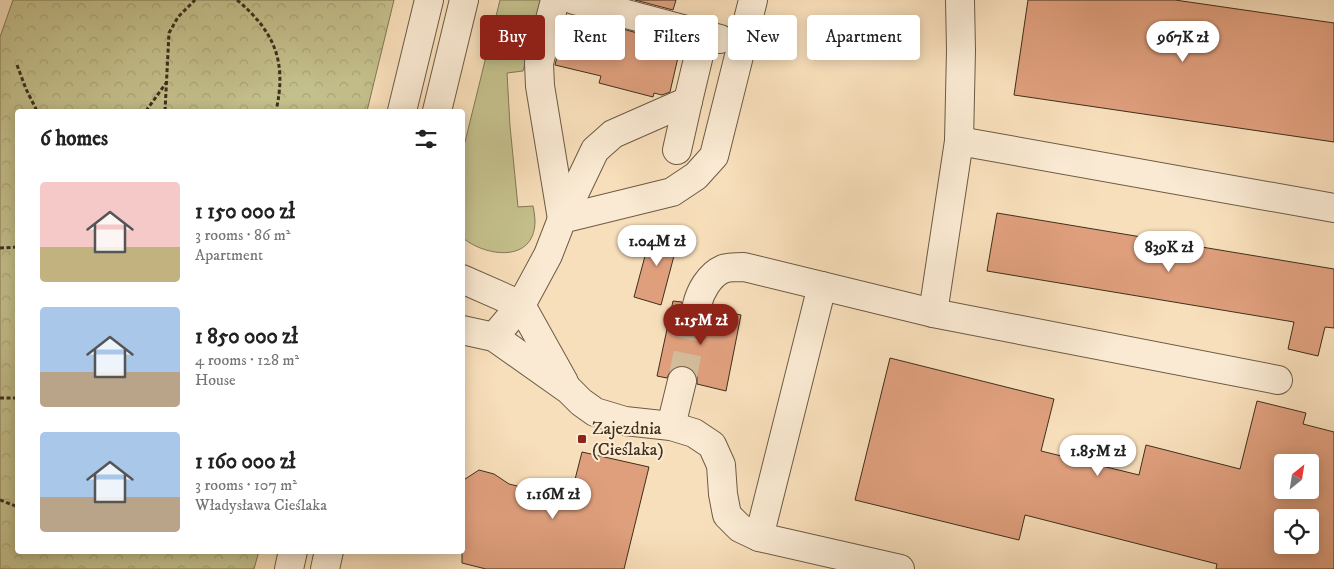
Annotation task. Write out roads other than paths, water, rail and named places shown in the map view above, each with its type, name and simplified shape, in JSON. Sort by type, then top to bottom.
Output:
[{"type":"street","points":[[402,109],[429,0]]},
{"type":"street","points":[[437,109],[464,0]]},
{"type":"street","points":[[555,0],[539,63],[540,86],[562,219]]},
{"type":"street","points":[[574,0],[635,16]]},
{"type":"street","points":[[749,15],[753,0]]},
{"type":"street","points":[[933,313],[959,141],[960,0]]},
{"type":"street","points":[[677,150],[698,60]]},
{"type":"street","points":[[562,219],[672,192],[696,176],[714,156],[738,60]]},
{"type":"street","points":[[494,337],[521,305],[548,255],[562,219],[595,150],[613,134],[688,101]]},
{"type":"street","points":[[959,141],[1334,208]]},
{"type":"street","points":[[697,305],[699,296],[709,280],[723,269],[744,267],[933,313],[1278,380]]},
{"type":"street","points":[[465,280],[521,305],[569,390]]},
{"type":"street","points":[[759,537],[822,286]]},
{"type":"street","points":[[465,331],[494,337],[569,390],[595,412],[625,421],[671,426],[694,433],[712,445],[721,465],[727,515],[740,528],[759,537],[900,569]]},
{"type":"street","points":[[671,426],[682,381]]},
{"type":"street","points":[[289,569],[292,554]]},
{"type":"street","points":[[325,569],[328,554]]},
{"type":"tunnel","points":[[682,381],[697,305]]},
{"type":"place","name":"Zajezdnia (Cieślaka)","points":[[582,439]]}]
